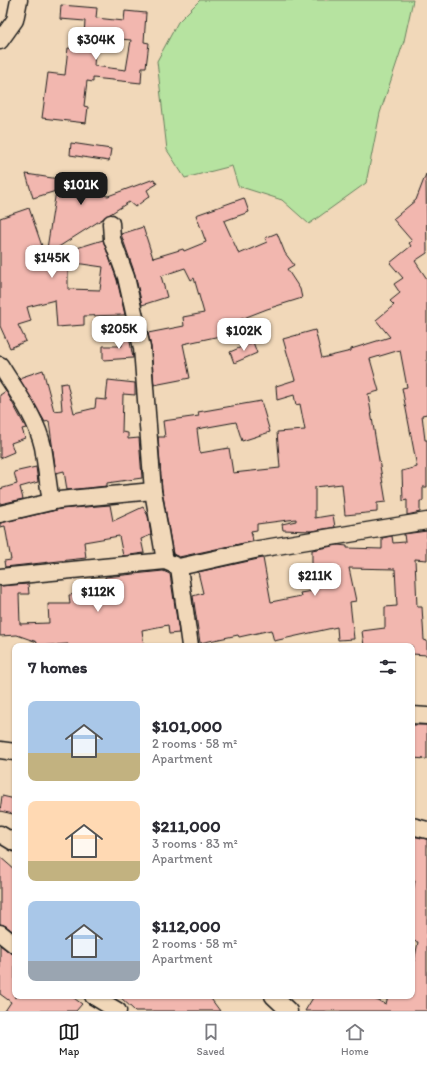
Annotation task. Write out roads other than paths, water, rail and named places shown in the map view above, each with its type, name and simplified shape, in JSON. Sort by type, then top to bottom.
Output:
[{"type":"street","points":[[0,42],[15,20],[20,0]]},
{"type":"street","points":[[111,223],[112,239],[126,278],[142,348],[147,394],[147,431],[153,491],[172,564],[189,643]]},
{"type":"street","points":[[0,365],[38,431],[42,447],[50,502]]},
{"type":"street","points":[[0,514],[50,502],[153,491]]},
{"type":"street","points":[[0,577],[172,564],[427,521]]},
{"type":"street","points":[[415,715],[427,716]]},
{"type":"street","points":[[0,750],[12,752]]},
{"type":"street","points":[[415,827],[427,830]]},
{"type":"street","points":[[0,834],[12,841]]},
{"type":"street","points":[[0,933],[12,943]]},
{"type":"street","points":[[98,999],[118,1011]]},
{"type":"street","points":[[276,999],[289,1011]]}]
